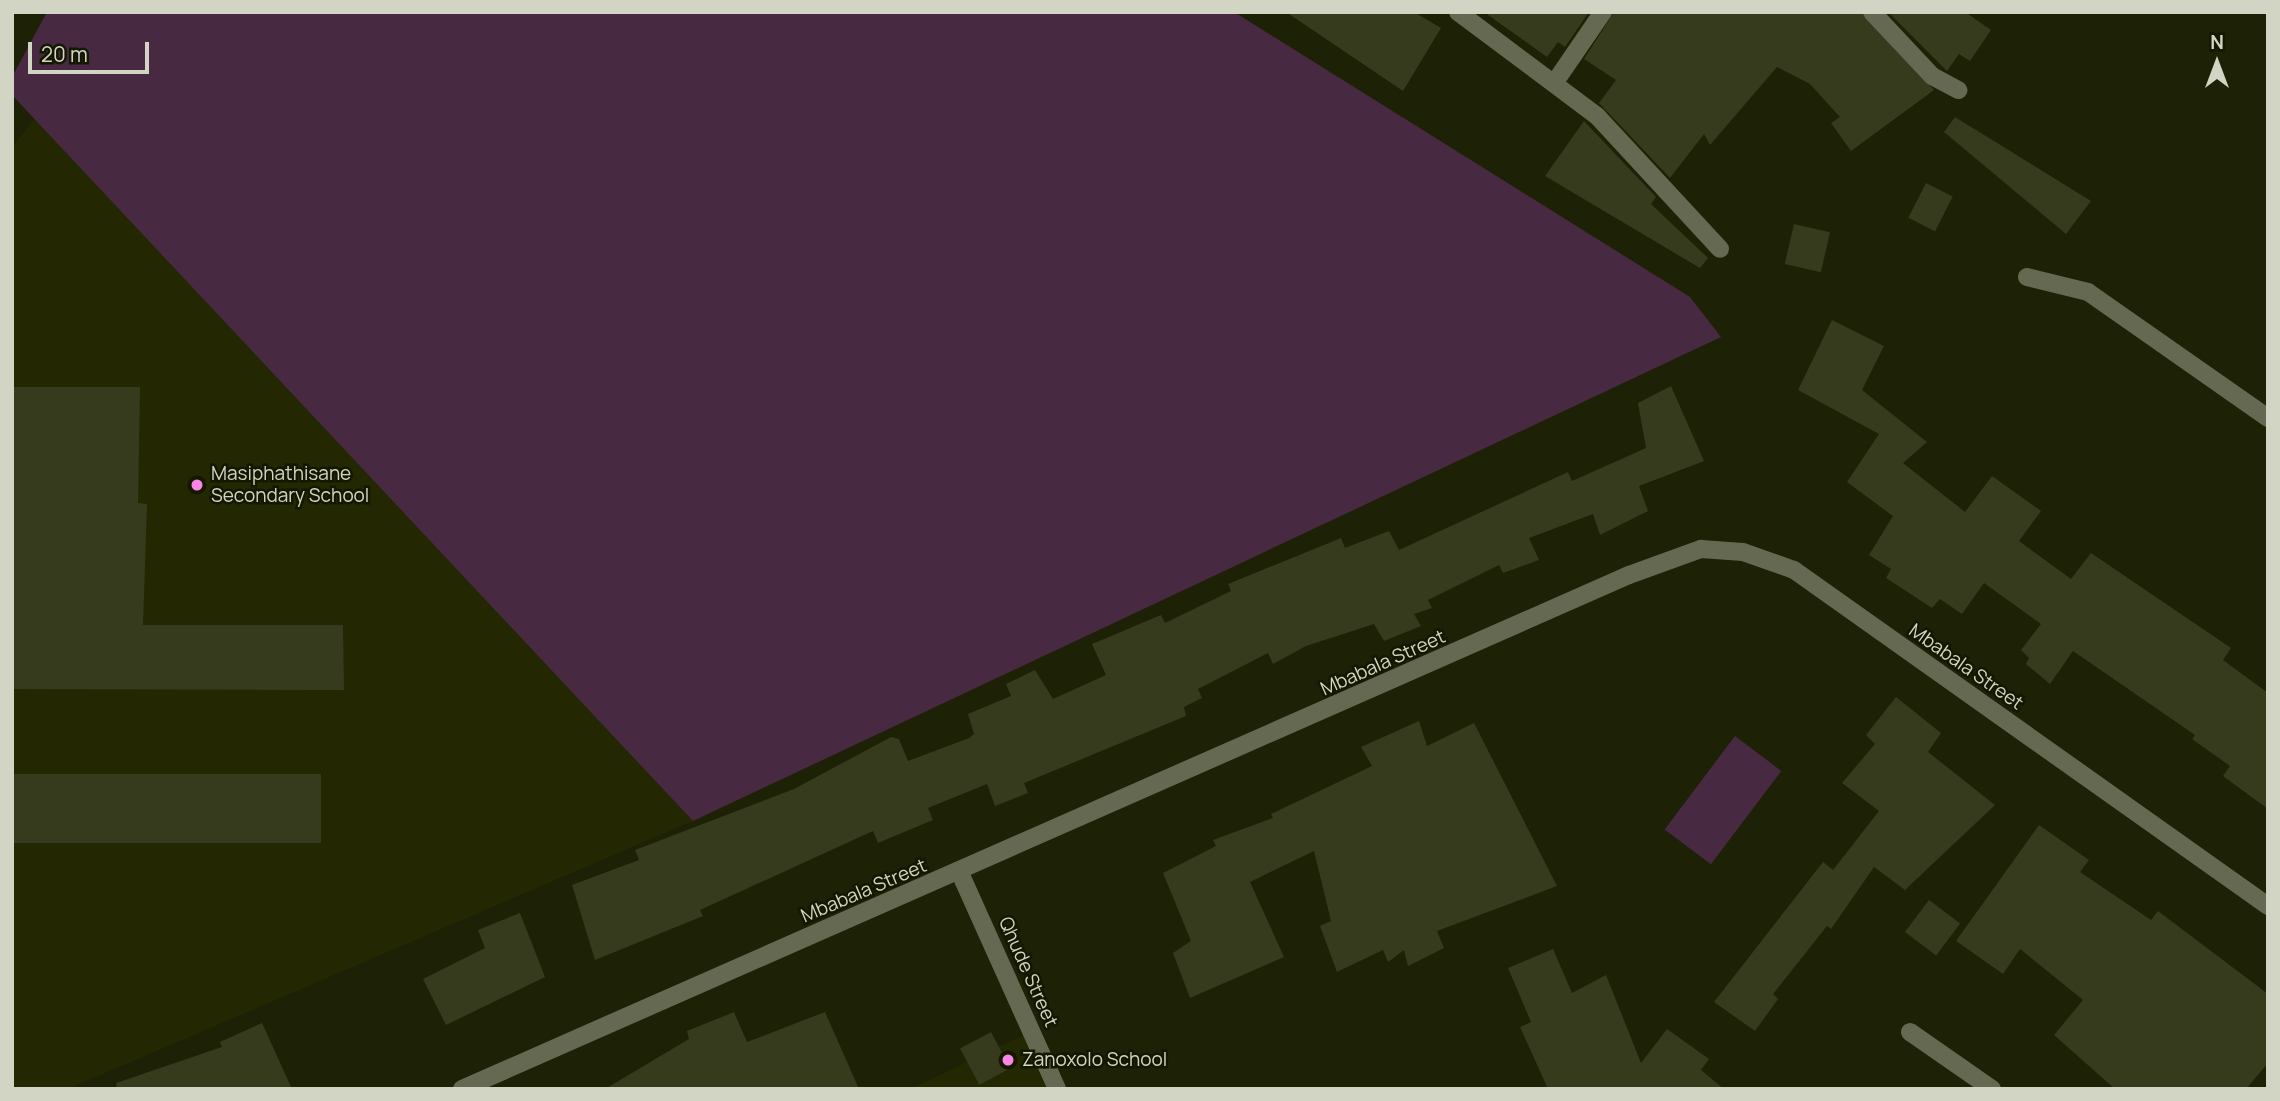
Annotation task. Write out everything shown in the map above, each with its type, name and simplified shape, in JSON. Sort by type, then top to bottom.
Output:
[{"type":"street","points":[[1458,12],[1555,82],[1629,147],[1720,249]]},
{"type":"street","points":[[1555,82],[1603,12]]},
{"type":"street","points":[[1872,12],[1932,76],[1958,90]]},
{"type":"street","points":[[2027,277],[2088,292],[2268,418]]},
{"type":"street","name":"Mbabala Street","points":[[462,1089],[960,873],[1629,575],[1677,556],[1719,548],[1794,570],[2268,906]]},
{"type":"street","name":"Qhude Street","points":[[960,873],[1057,1089]]},
{"type":"street","points":[[1910,1032],[1992,1089]]},
{"type":"shaded area","points":[[47,12],[1234,12],[1690,297],[1721,337],[693,821],[12,95],[12,77]]},
{"type":"shaded area","name":"Masiphathisane Secondary School","points":[[38,114],[693,821],[68,1089],[12,1089],[12,148]]},
{"type":"shaded area","points":[[1735,736],[1781,771],[1711,864],[1665,829]]},
{"type":"shaded area","name":"Zanoxolo School","points":[[1031,1032],[1057,1089],[910,1089]]},
{"type":"building","points":[[1286,12],[1414,12],[1441,28],[1403,91]]},
{"type":"building","points":[[1484,12],[1589,12],[1565,47],[1558,42],[1547,57]]},
{"type":"building","points":[[1614,12],[1861,12],[1934,90],[1851,151],[1831,123],[1840,117],[1810,84],[1777,67],[1710,145],[1704,134],[1670,178],[1599,103],[1616,80],[1584,59]]},
{"type":"building","points":[[1888,12],[1965,12],[1991,30],[1970,61],[1959,54],[1947,71]]},
{"type":"building","points":[[1955,117],[2091,201],[2066,234],[1944,132]]},
{"type":"building","points":[[1584,121],[1656,197],[1651,204],[1708,258],[1700,268],[1545,176]]},
{"type":"building","points":[[1926,183],[1953,197],[1935,231],[1908,218]]},
{"type":"building","points":[[1794,224],[1830,232],[1821,272],[1785,264]]},
{"type":"building","points":[[1832,320],[1884,346],[1862,390],[1927,442],[1903,463],[1965,512],[1992,476],[2041,511],[2019,541],[2071,579],[2091,553],[2231,648],[2223,660],[2268,693],[2268,809],[2223,776],[2230,766],[2192,739],[2195,735],[2073,651],[2050,684],[2026,664],[2029,658],[2021,650],[2041,624],[1984,583],[1962,614],[1940,599],[1932,608],[1886,578],[1891,569],[1869,555],[1893,516],[1847,482],[1879,434],[1798,390]]},
{"type":"building","points":[[1671,386],[1704,461],[1639,486],[1648,511],[1600,535],[1593,514],[1529,538],[1539,560],[1503,573],[1499,565],[1428,600],[1432,608],[1414,614],[1421,626],[1384,641],[1374,624],[1306,646],[1273,664],[1268,653],[1198,689],[1202,698],[1184,707],[1186,716],[1024,783],[1028,793],[995,806],[987,784],[928,808],[933,820],[878,843],[873,831],[700,910],[703,916],[595,960],[572,885],[639,860],[635,850],[794,789],[891,737],[899,739],[908,761],[969,738],[974,734],[968,714],[1011,696],[1006,684],[1035,670],[1053,699],[1106,675],[1092,644],[1161,615],[1165,623],[1231,591],[1228,584],[1341,538],[1345,548],[1389,531],[1399,550],[1568,472],[1572,481],[1646,448],[1638,403]]},
{"type":"building","points":[[12,387],[140,387],[138,503],[147,504],[143,625],[343,625],[344,690],[12,689]]},
{"type":"building","points":[[1896,697],[1941,733],[1928,752],[1995,805],[1905,890],[1874,867],[1831,929],[1827,926],[1773,994],[1778,999],[1755,1031],[1714,1002],[1823,862],[1833,870],[1879,811],[1842,783],[1875,744],[1866,735]]},
{"type":"building","points":[[1419,721],[1427,746],[1474,723],[1557,886],[1437,931],[1444,948],[1408,966],[1404,950],[1388,962],[1383,950],[1337,972],[1320,926],[1331,921],[1314,851],[1250,882],[1284,957],[1190,998],[1173,953],[1191,941],[1163,873],[1216,846],[1213,840],[1273,818],[1271,814],[1372,766],[1361,747]]},
{"type":"building","points":[[12,774],[321,774],[321,843],[12,843]]},
{"type":"building","points":[[2039,825],[2089,860],[2080,872],[2151,920],[2158,911],[2268,994],[2268,1063],[2246,1089],[2115,1089],[2054,1035],[2083,1000],[2020,949],[2003,974],[1956,941]]},
{"type":"building","points":[[1929,900],[1960,923],[1936,955],[1905,932]]},
{"type":"building","points":[[520,913],[545,977],[446,1025],[423,979],[485,948],[478,930]]},
{"type":"building","points":[[1553,949],[1572,993],[1606,975],[1641,1063],[1667,1029],[1709,1059],[1701,1070],[1724,1089],[1548,1089],[1520,1027],[1531,1022],[1508,968]]},
{"type":"building","points":[[734,1012],[747,1042],[825,1012],[859,1089],[605,1089],[689,1039],[687,1031]]},
{"type":"building","points":[[262,1023],[292,1089],[117,1089],[116,1083],[222,1047],[220,1042]]},
{"type":"building","points":[[991,1032],[1010,1068],[979,1085],[960,1048]]},
{"type":"place","name":"Masiphathisane Secondary School","points":[[197,485]]},
{"type":"place","name":"Zanoxolo School","points":[[1008,1060]]}]
